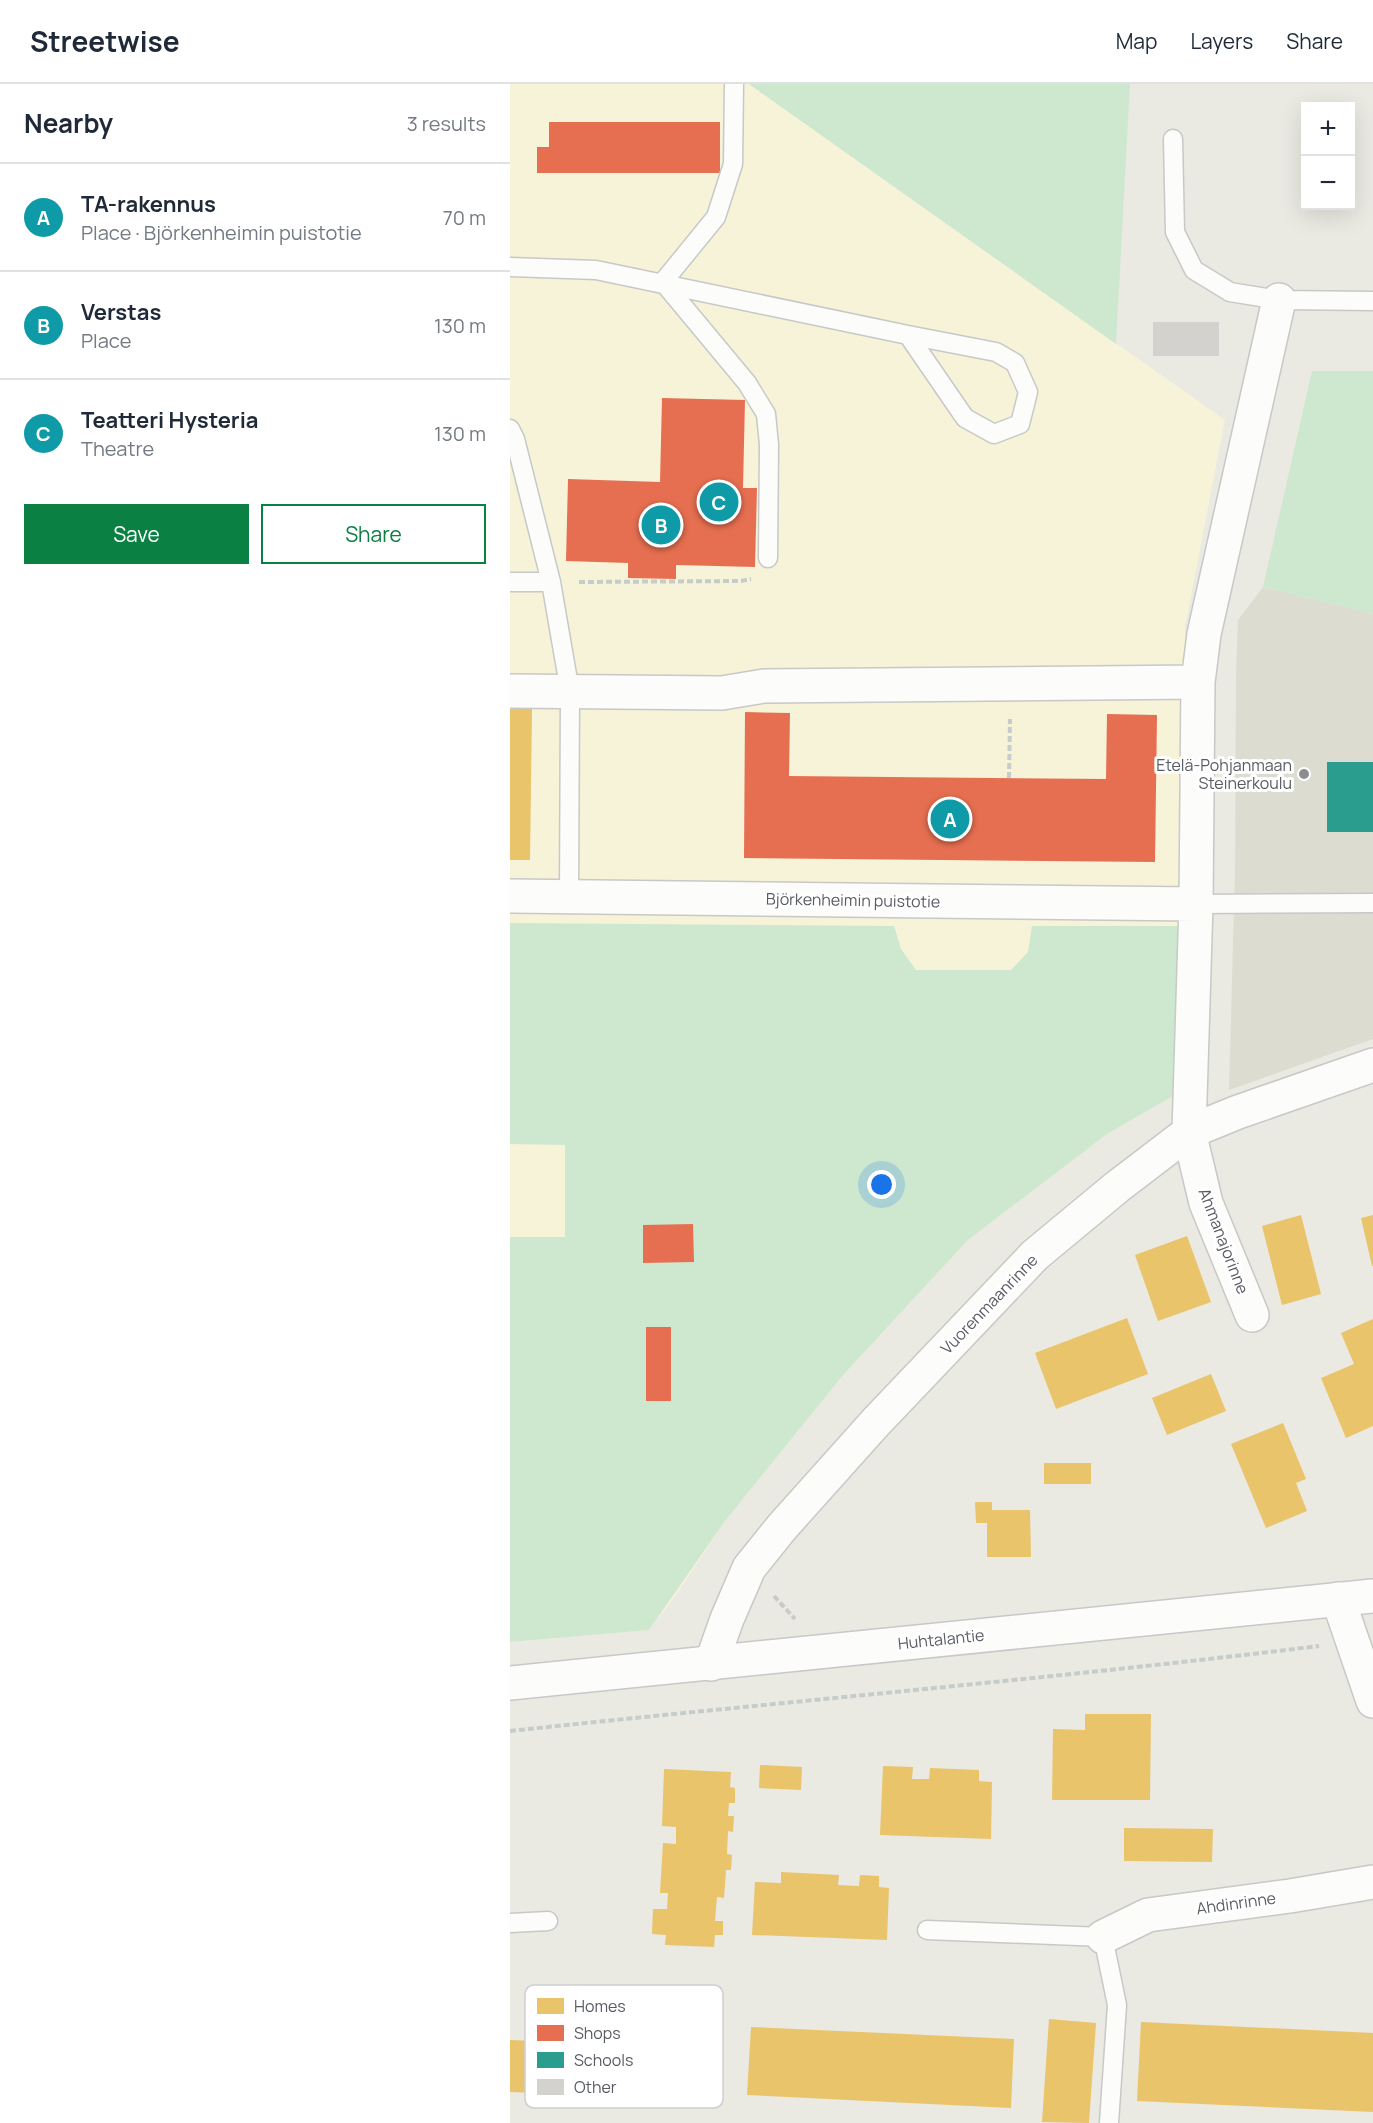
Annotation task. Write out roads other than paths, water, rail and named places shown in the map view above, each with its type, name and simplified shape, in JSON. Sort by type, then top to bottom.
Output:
[{"type":"street","name":"Ahmanajorinne","points":[[1252,1314],[1206,1203],[1190,1132],[1196,904],[1198,682],[1204,634],[1279,300]]},
{"type":"street","points":[[510,691],[722,693],[764,686],[1198,682]]},
{"type":"street","name":"Björkenheimin puistotie","points":[[510,896],[1196,904]]},
{"type":"street","name":"Vuorenmaanrinne","points":[[711,1664],[727,1619],[750,1568],[790,1518],[876,1422],[1035,1255],[1117,1187],[1190,1132],[1238,1112],[1373,1065]]},
{"type":"street","name":"Huhtalantie","points":[[510,1683],[1373,1596]]},
{"type":"street","points":[[1338,1599],[1373,1701]]},
{"type":"street","name":"Ahdinrinne","points":[[1103,1937],[1148,1915],[1290,1896],[1373,1881]]},
{"type":"lane","points":[[663,282],[716,217],[733,164],[734,84]]},
{"type":"lane","points":[[1173,139],[1175,232],[1194,270],[1230,292],[1279,300],[1373,301]]},
{"type":"lane","points":[[510,267],[596,270],[996,352],[1015,363],[1028,392],[1020,424],[994,434],[965,418],[908,335]]},
{"type":"lane","points":[[663,282],[747,383],[766,414],[769,445],[768,558]]},
{"type":"lane","points":[[512,436],[551,582],[570,692],[569,896]]},
{"type":"lane","points":[[510,582],[551,582]]},
{"type":"lane","points":[[1196,904],[1373,903]]},
{"type":"lane","points":[[510,1923],[548,1921]]},
{"type":"lane","points":[[927,1930],[1103,1937],[1117,2005],[1109,2123]]},
{"type":"place","name":"Teatteri Hysteria","points":[[719,502]]},
{"type":"place","name":"Verstas","points":[[661,525]]},
{"type":"place","name":"Etelä-Pohjanmaan Steinerkoulu","points":[[1304,774]]},
{"type":"place","name":"TA-rakennus","points":[[950,819]]}]
